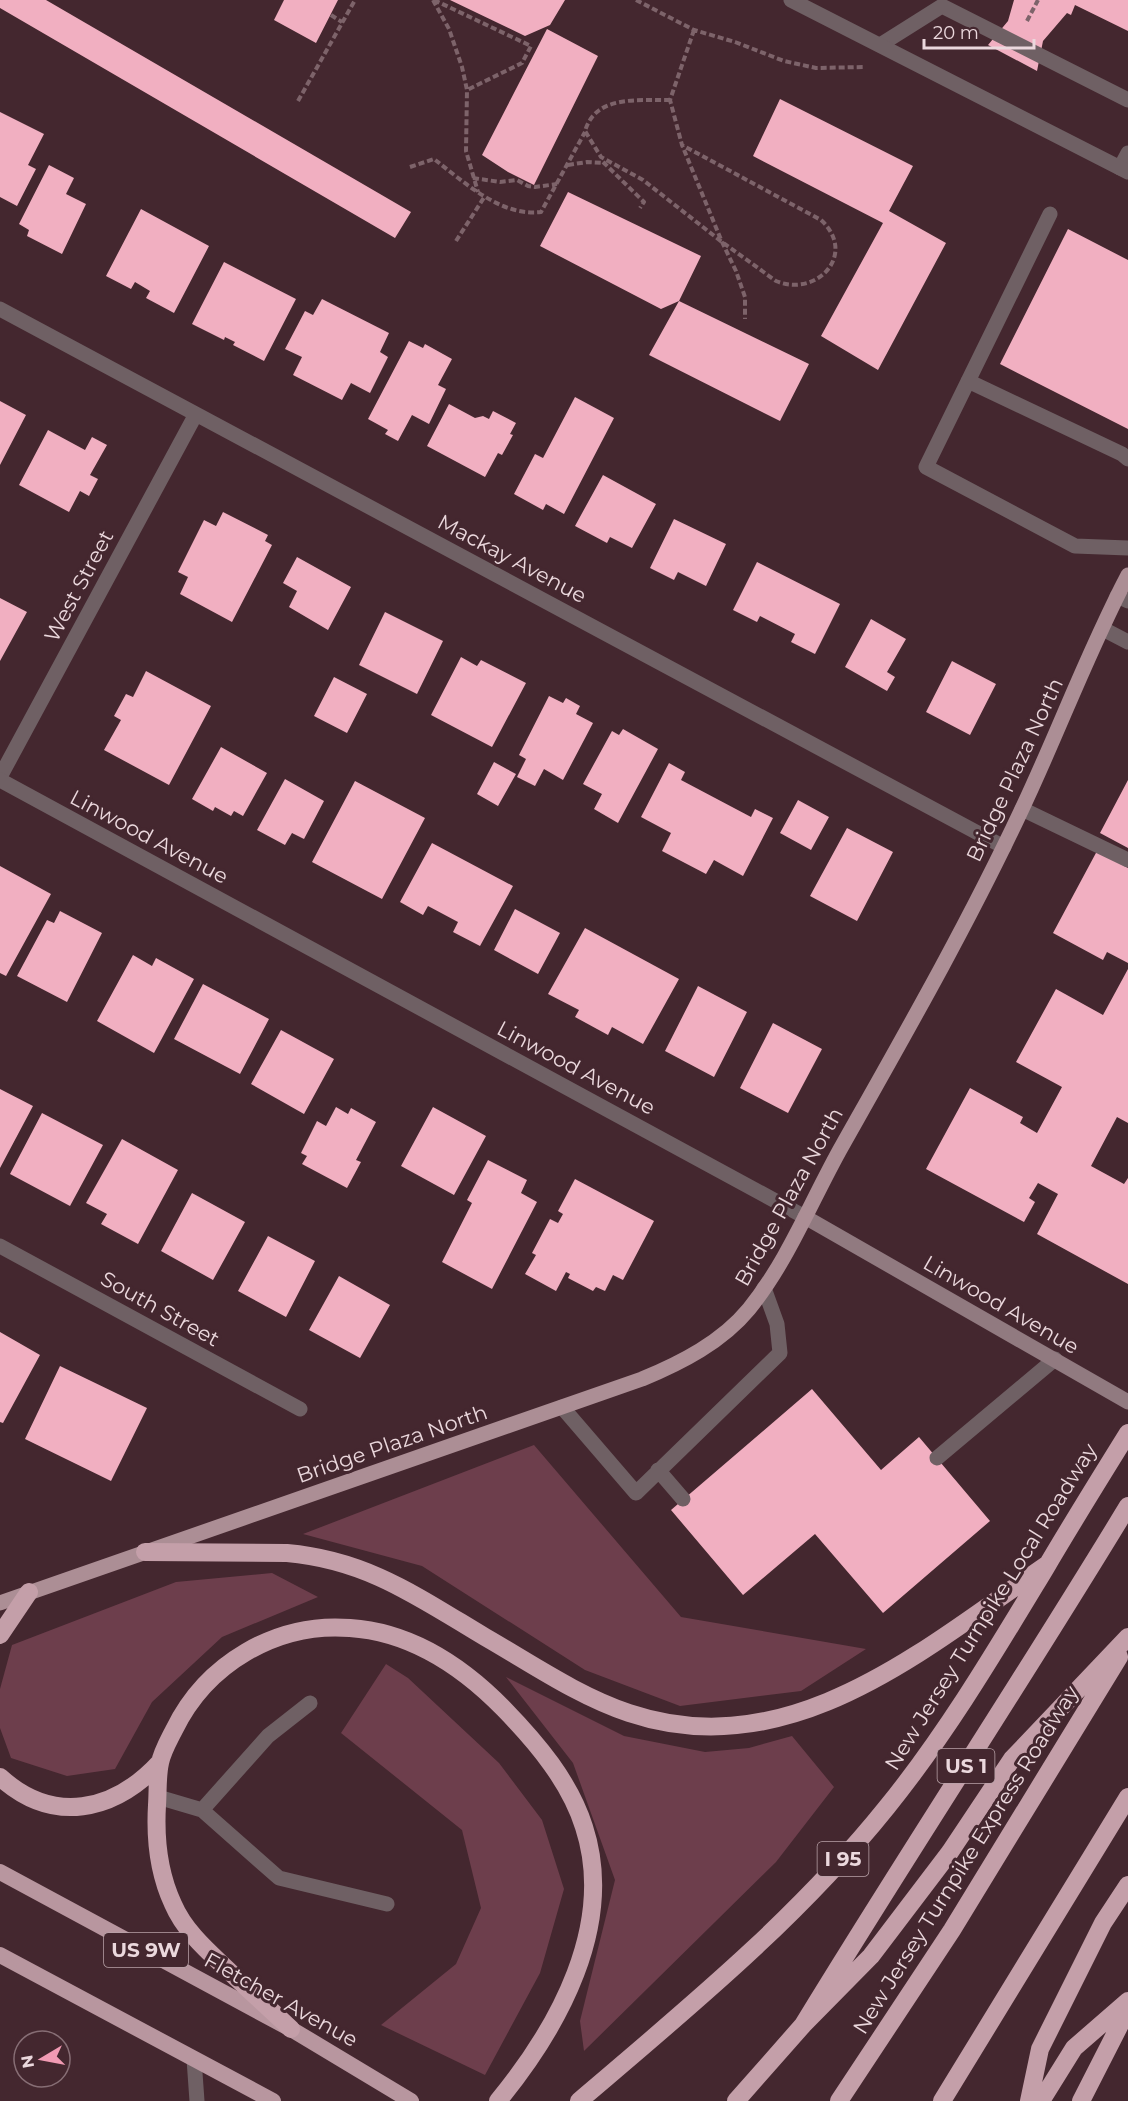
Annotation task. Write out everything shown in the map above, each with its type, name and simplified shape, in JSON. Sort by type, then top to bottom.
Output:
[{"type":"highway","name":"New Jersey Turnpike Local Roadway","points":[[579,2101],[685,2010],[797,1907],[863,1836],[907,1782],[942,1733],[1128,1433]]},
{"type":"highway","name":"US 1","points":[[803,2025],[1058,1622],[1128,1506]]},
{"type":"highway","points":[[146,1552],[287,1553],[352,1565],[409,1592],[592,1699],[649,1719],[715,1727],[757,1724],[793,1715],[867,1683],[913,1656],[1048,1564]]},
{"type":"highway","points":[[0,1635],[29,1592]]},
{"type":"highway","points":[[291,2029],[200,1944],[173,1906],[158,1853],[160,1762],[184,1711],[213,1677],[234,1660],[257,1646],[291,1633],[324,1628],[346,1627],[376,1631],[399,1637],[446,1660],[490,1695],[531,1738],[563,1783],[584,1828],[593,1879],[590,1922],[577,1969],[543,2039],[498,2101]]},
{"type":"highway","name":"US 1","points":[[736,2101],[803,2025],[871,1956],[950,1852],[1012,1759],[1128,1637]]},
{"type":"highway","name":"New Jersey Turnpike Express Roadway","points":[[839,2101],[928,1967],[1128,1642]]},
{"type":"highway","points":[[0,1777],[11,1787],[38,1802],[54,1806],[82,1807],[101,1803],[124,1792],[160,1762]]},
{"type":"highway","points":[[942,2101],[1128,1797]]},
{"type":"highway","name":"Fletcher Avenue","points":[[0,1872],[291,2029],[411,2101]]},
{"type":"highway","points":[[1029,2101],[1040,2049],[1103,1923],[1128,1885]]},
{"type":"highway","points":[[0,1955],[273,2101]]},
{"type":"highway","points":[[1041,2101],[1074,2048],[1128,2001]]},
{"type":"highway","points":[[1081,2101],[1128,2009]]},
{"type":"main road","name":"Bridge Plaza North","points":[[0,1603],[650,1376],[702,1350],[748,1310],[764,1288],[805,1217],[835,1158],[929,991],[1004,847],[1102,629],[1123,599],[1128,575]]},
{"type":"main road","name":"Linwood Avenue","points":[[805,1217],[1128,1402]]},
{"type":"street","points":[[792,0],[1124,170],[1128,153]]},
{"type":"street","points":[[880,45],[942,6],[1128,100]]},
{"type":"street","points":[[1050,214],[926,466],[1075,546],[1128,548]]},
{"type":"street","name":"Mackay Avenue","points":[[0,309],[1004,847]]},
{"type":"street","points":[[968,381],[1122,454],[1128,459]]},
{"type":"street","name":"West Street","points":[[0,779],[196,414]]},
{"type":"street","points":[[1102,629],[1128,642]]},
{"type":"street","name":"Linwood Avenue","points":[[0,779],[805,1217]]},
{"type":"street","points":[[1022,809],[1128,860]]},
{"type":"street","name":"South Street","points":[[0,1246],[300,1409]]},
{"type":"street","points":[[562,1407],[636,1493],[780,1353],[777,1324],[764,1288]]},
{"type":"street","points":[[937,1458],[1054,1359]]},
{"type":"street","points":[[658,1470],[683,1499]]},
{"type":"street","points":[[202,1810],[268,1736],[310,1704]]},
{"type":"street","points":[[158,1797],[202,1810],[279,1878],[387,1904]]},
{"type":"street","points":[[194,2059],[197,2101]]},
{"type":"path","points":[[298,101],[355,0]]},
{"type":"path","points":[[434,0],[457,49],[467,90],[466,151],[478,192]]},
{"type":"path","points":[[434,0],[531,46],[522,63],[467,90]]},
{"type":"path","points":[[636,0],[694,30],[735,42],[784,61],[816,68],[859,68],[901,56]]},
{"type":"path","points":[[331,15],[342,22]]},
{"type":"path","points":[[694,30],[670,100],[682,145],[745,297],[745,319]]},
{"type":"path","points":[[410,167],[434,159],[485,196],[517,211],[541,212],[585,131],[587,123],[595,112],[611,103],[670,100]]},
{"type":"path","points":[[585,131],[601,157],[643,180],[776,281],[785,285],[814,282],[831,266],[836,252],[829,228],[821,220],[682,145]]},
{"type":"path","points":[[567,165],[587,162],[610,163]]},
{"type":"path","points":[[603,162],[644,202],[640,208]]},
{"type":"path","points":[[473,178],[500,182],[517,180],[535,187],[557,184]]},
{"type":"path","points":[[456,241],[485,196]]},
{"type":"shaded area","points":[[534,1445],[681,1617],[866,1649],[801,1691],[680,1706],[585,1670],[422,1566],[303,1534]]},
{"type":"shaded area","points":[[272,1573],[318,1597],[222,1637],[152,1702],[115,1769],[67,1776],[11,1758],[0,1728],[0,1689],[12,1645],[176,1582]]},
{"type":"shaded area","points":[[386,1664],[408,1678],[499,1763],[542,1820],[564,1889],[540,1973],[485,2075],[381,2025],[456,1964],[481,1908],[462,1830],[341,1733]]},
{"type":"shaded area","points":[[506,1677],[624,1736],[705,1752],[749,1748],[792,1736],[834,1787],[776,1862],[584,2051],[580,2021],[615,1880],[573,1763]]},
{"type":"building","points":[[0,0],[46,0],[411,212],[395,238],[0,8]]},
{"type":"building","points":[[284,0],[338,0],[316,43],[274,20]]},
{"type":"building","points":[[450,0],[565,0],[550,25],[525,36]]},
{"type":"building","points":[[1014,0],[1128,0],[1128,31],[1075,5],[1071,15],[1067,13],[1043,41],[1037,71],[988,45],[1008,21]]},
{"type":"building","points":[[547,29],[598,56],[534,185],[482,155]]},
{"type":"building","points":[[780,99],[913,166],[889,211],[946,243],[878,370],[821,336],[883,223],[753,156]]},
{"type":"building","points":[[0,112],[44,134],[28,165],[36,169],[17,206],[0,197]]},
{"type":"building","points":[[49,165],[74,178],[66,194],[86,204],[62,254],[27,236],[29,230],[19,224]]},
{"type":"building","points":[[568,192],[701,256],[679,301],[661,309],[540,246]]},
{"type":"building","points":[[141,209],[209,246],[174,313],[146,298],[150,291],[135,282],[131,289],[106,276]]},
{"type":"building","points":[[1068,229],[1128,260],[1128,429],[1000,364]]},
{"type":"building","points":[[224,262],[296,299],[264,361],[233,345],[235,342],[225,337],[224,340],[192,324]]},
{"type":"building","points":[[322,299],[389,333],[380,352],[388,357],[370,393],[351,383],[342,400],[293,375],[302,357],[285,349],[305,311],[313,315]]},
{"type":"building","points":[[679,301],[809,364],[780,421],[649,355]]},
{"type":"building","points":[[409,341],[423,348],[425,344],[452,359],[438,385],[446,389],[429,424],[412,415],[398,441],[385,434],[388,430],[368,419]]},
{"type":"building","points":[[575,397],[614,418],[564,514],[546,504],[543,510],[514,494],[535,454],[543,458]]},
{"type":"building","points":[[0,401],[26,415],[0,465]]},
{"type":"building","points":[[449,404],[475,418],[483,416],[489,419],[493,411],[516,423],[510,434],[513,435],[502,455],[498,453],[485,477],[427,446]]},
{"type":"building","points":[[48,430],[85,450],[92,437],[107,445],[90,475],[98,479],[89,496],[80,491],[69,512],[19,485]]},
{"type":"building","points":[[603,475],[656,504],[632,548],[610,537],[607,543],[575,526]]},
{"type":"building","points":[[223,512],[268,535],[265,541],[272,545],[232,622],[180,594],[188,577],[178,572],[204,520],[216,526]]},
{"type":"building","points":[[674,519],[726,544],[706,586],[678,572],[674,580],[650,568]]},
{"type":"building","points":[[297,557],[351,587],[328,630],[289,607],[297,591],[283,583]]},
{"type":"building","points":[[757,562],[840,604],[815,654],[791,642],[795,634],[760,616],[757,622],[733,610]]},
{"type":"building","points":[[0,598],[27,612],[0,661]]},
{"type":"building","points":[[385,612],[443,641],[417,694],[359,665]]},
{"type":"building","points":[[871,619],[906,639],[887,672],[895,677],[887,691],[845,667]]},
{"type":"building","points":[[461,657],[477,666],[481,660],[526,683],[492,747],[431,715]]},
{"type":"building","points":[[952,661],[996,684],[970,735],[926,712]]},
{"type":"building","points":[[146,671],[211,706],[169,785],[104,750],[121,720],[114,716],[126,694],[133,697]]},
{"type":"building","points":[[334,677],[367,694],[347,733],[314,716]]},
{"type":"building","points":[[549,696],[563,703],[566,698],[580,706],[576,714],[593,723],[563,780],[544,769],[535,786],[517,777],[526,759],[519,755]]},
{"type":"building","points":[[623,729],[658,749],[618,823],[594,809],[602,794],[583,784],[612,731],[619,735]]},
{"type":"building","points":[[221,747],[267,773],[243,816],[234,811],[231,816],[215,807],[213,811],[192,799]]},
{"type":"building","points":[[494,762],[516,774],[498,806],[477,794]]},
{"type":"building","points":[[669,763],[685,772],[681,780],[751,817],[755,809],[773,818],[743,876],[714,860],[706,874],[662,851],[671,833],[641,817]]},
{"type":"building","points":[[285,779],[324,801],[304,839],[292,833],[285,845],[257,830]]},
{"type":"building","points":[[1128,780],[1128,848],[1100,833]]},
{"type":"building","points":[[355,781],[425,818],[382,899],[312,862]]},
{"type":"building","points":[[798,800],[829,817],[811,850],[780,833]]},
{"type":"building","points":[[847,828],[893,852],[857,921],[810,896]]},
{"type":"building","points":[[432,843],[513,886],[480,946],[453,932],[458,922],[428,906],[423,915],[400,902]]},
{"type":"building","points":[[1097,851],[1128,868],[1128,963],[1107,952],[1103,960],[1053,933]]},
{"type":"building","points":[[0,866],[51,894],[6,976],[0,973]]},
{"type":"building","points":[[515,909],[560,933],[538,974],[494,950]]},
{"type":"building","points":[[60,911],[102,933],[67,1002],[17,976],[47,920],[54,923]]},
{"type":"building","points":[[585,928],[679,979],[643,1044],[612,1027],[608,1035],[575,1017],[579,1010],[548,994]]},
{"type":"building","points":[[133,955],[152,966],[156,958],[194,979],[154,1053],[97,1021]]},
{"type":"building","points":[[1128,969],[1128,1123],[1117,1117],[1091,1166],[1124,1184],[1128,1178],[1128,1284],[1037,1234],[1058,1194],[1038,1183],[1029,1198],[1035,1202],[1024,1222],[926,1169],[970,1088],[1023,1117],[1020,1123],[1037,1133],[1062,1087],[1016,1062],[1056,989],[1103,1015]]},
{"type":"building","points":[[203,984],[269,1019],[240,1074],[174,1039]]},
{"type":"building","points":[[698,986],[747,1012],[714,1077],[665,1051]]},
{"type":"building","points":[[773,1023],[822,1049],[788,1113],[740,1088]]},
{"type":"building","points":[[281,1030],[334,1059],[304,1114],[251,1084]]},
{"type":"building","points":[[0,1089],[33,1106],[0,1168]]},
{"type":"building","points":[[336,1107],[348,1114],[351,1108],[376,1122],[356,1160],[361,1162],[347,1188],[302,1164],[307,1156],[301,1153],[317,1121],[326,1126]]},
{"type":"building","points":[[433,1107],[486,1136],[454,1195],[401,1166]]},
{"type":"building","points":[[42,1113],[103,1145],[70,1206],[10,1174]]},
{"type":"building","points":[[122,1139],[178,1170],[138,1244],[101,1224],[107,1214],[86,1203]]},
{"type":"building","points":[[488,1160],[527,1180],[521,1193],[537,1202],[492,1289],[442,1262],[472,1203],[467,1200]]},
{"type":"building","points":[[575,1179],[654,1221],[623,1280],[613,1275],[605,1291],[596,1287],[593,1291],[568,1278],[570,1274],[566,1272],[556,1291],[525,1274],[536,1255],[532,1253],[550,1219],[558,1223],[563,1214],[558,1211]]},
{"type":"building","points":[[192,1193],[245,1222],[213,1280],[161,1251]]},
{"type":"building","points":[[268,1236],[315,1261],[286,1317],[238,1291]]},
{"type":"building","points":[[339,1276],[390,1305],[360,1358],[309,1330]]},
{"type":"building","points":[[0,1332],[40,1355],[3,1423],[0,1422]]},
{"type":"building","points":[[60,1366],[147,1408],[111,1481],[25,1439]]},
{"type":"building","points":[[812,1389],[881,1470],[919,1437],[990,1521],[883,1613],[815,1534],[743,1595],[671,1510]]}]
